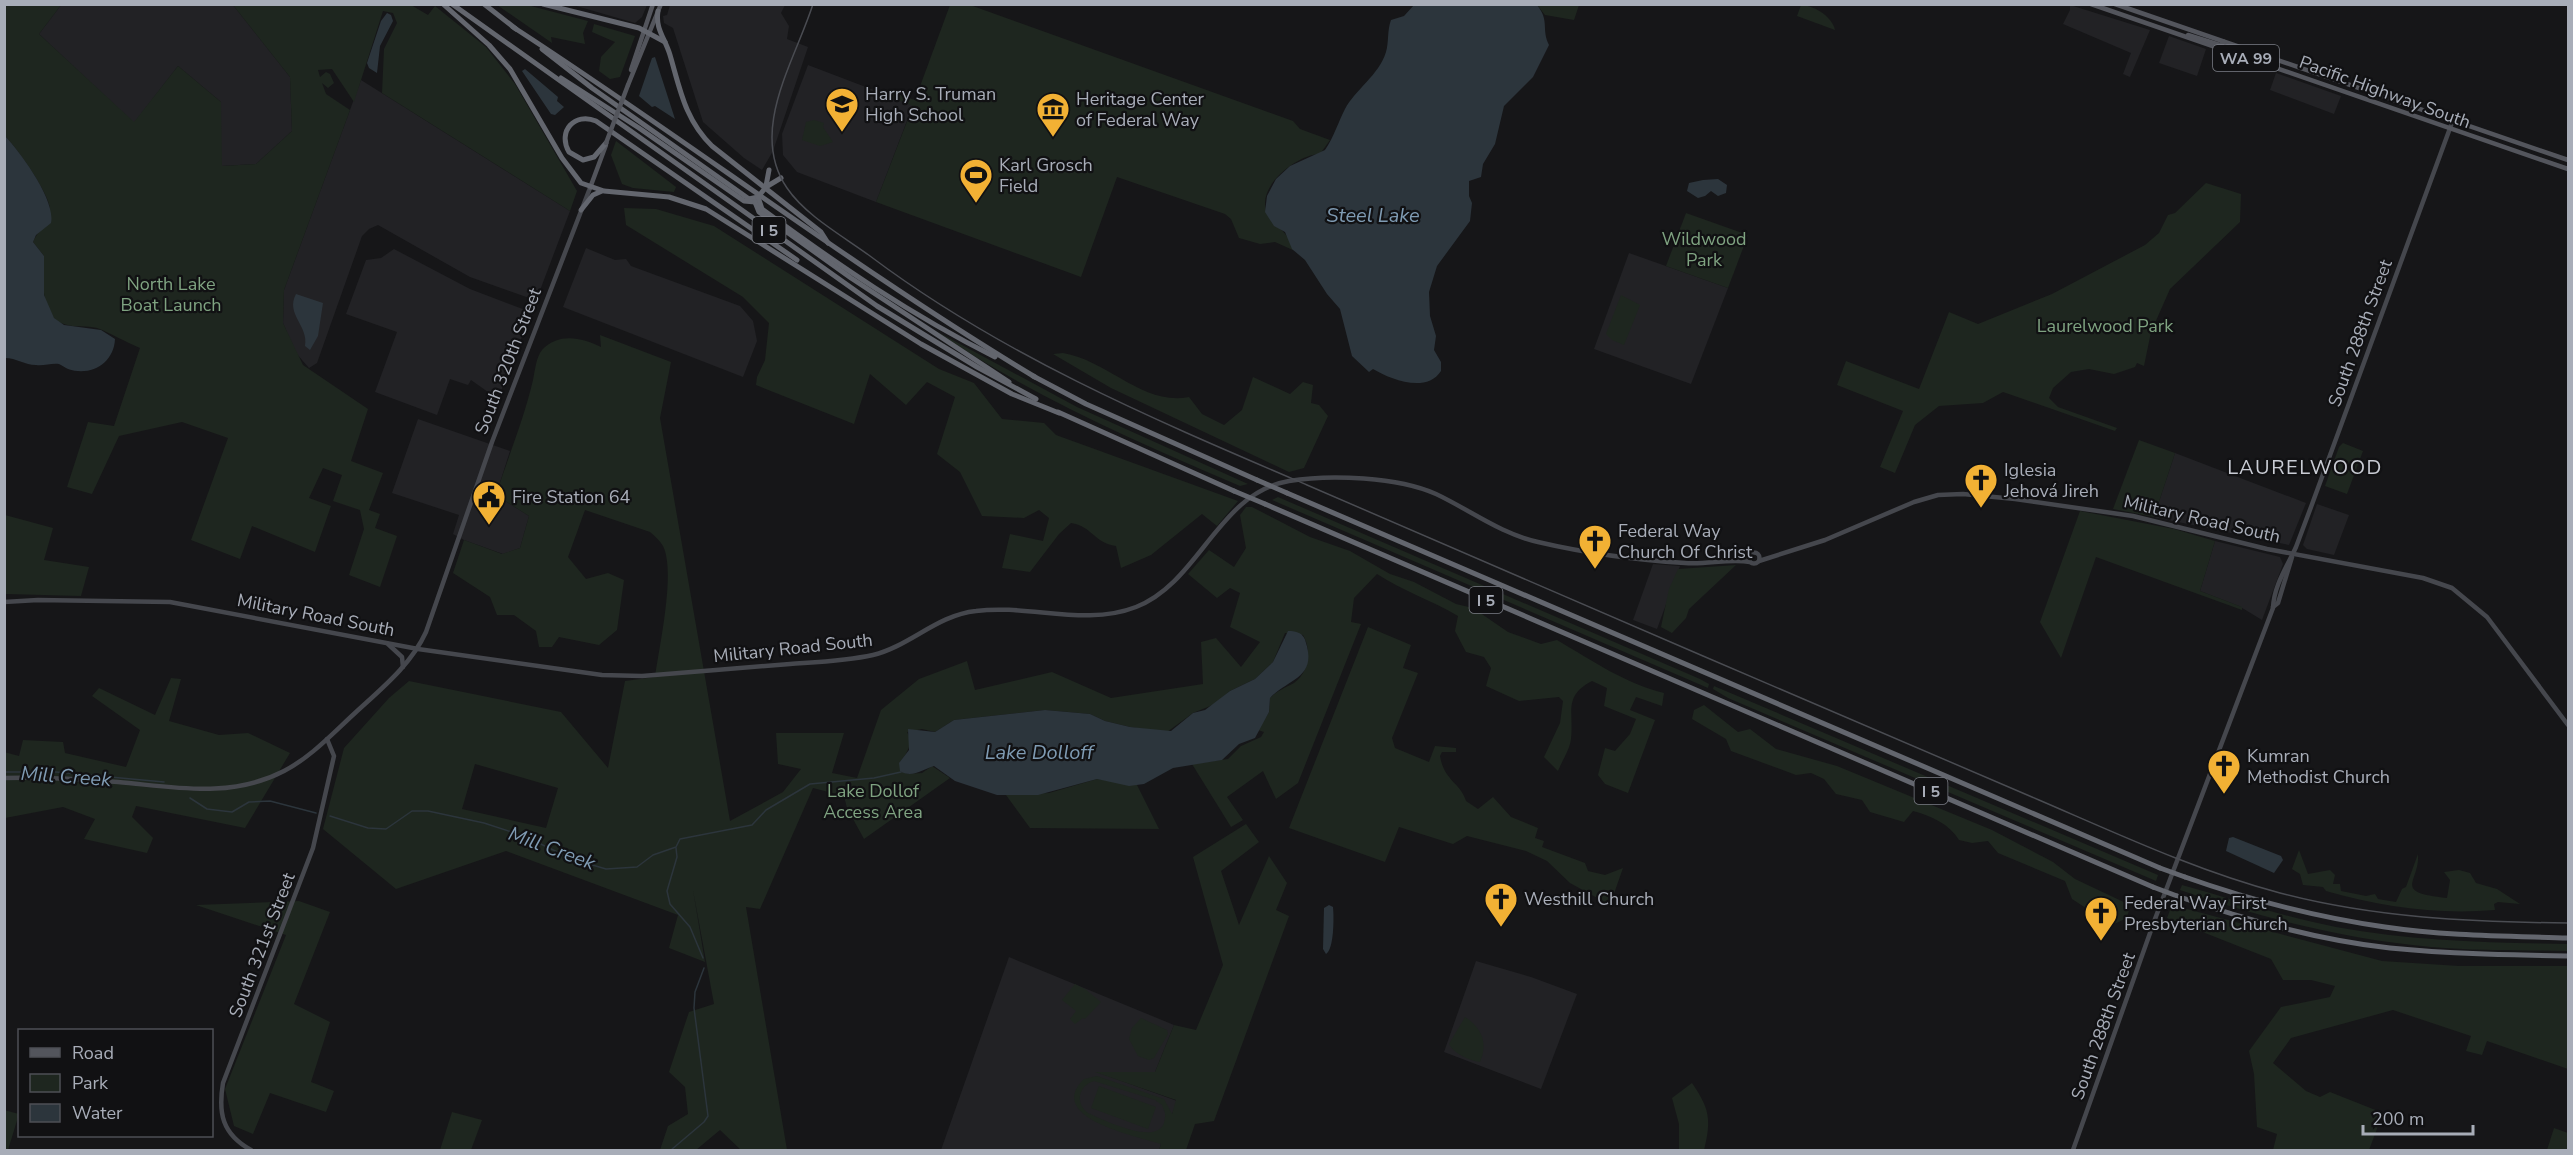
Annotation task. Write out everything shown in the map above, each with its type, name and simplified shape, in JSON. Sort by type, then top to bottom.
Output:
[{"type":"highway","points":[[443,4],[489,45],[510,69],[572,173],[590,188],[660,195],[699,207],[728,221],[876,316],[979,377],[1037,406],[1059,412]]},
{"type":"highway","name":"I 5","points":[[452,4],[877,306],[969,363],[1059,412],[1234,491],[2177,896],[2245,918],[2355,943],[2440,952],[2568,956]]},
{"type":"highway","name":"I 5","points":[[484,4],[513,27],[588,76],[936,317],[1035,377],[1086,404],[1287,493],[2160,868],[2262,902],[2346,921],[2422,931],[2568,938]]},
{"type":"highway","points":[[543,4],[644,29],[649,35],[664,42]]},
{"type":"highway","points":[[660,8],[657,24],[685,107],[699,132],[712,146],[821,232],[830,245]]},
{"type":"highway","points":[[513,27],[592,88],[734,191]]},
{"type":"highway","points":[[512,46],[734,191],[749,199],[757,200]]},
{"type":"highway","points":[[606,143],[594,157],[583,160],[569,152],[566,137],[570,125],[577,119],[585,117],[596,121],[787,253],[826,283]]},
{"type":"highway","points":[[757,200],[770,181],[769,170]]},
{"type":"highway","points":[[770,181],[781,178]]},
{"type":"highway","points":[[581,210],[593,195],[604,191]]},
{"type":"highway","points":[[757,200],[772,219],[851,278],[1036,399]]},
{"type":"highway","points":[[772,219],[932,325],[1035,377]]},
{"type":"main road","name":"South 320th Street","points":[[628,85],[653,4]]},
{"type":"main road","name":"Pacific Highway South","points":[[2091,4],[2449,130],[2568,169]]},
{"type":"main road","name":"Pacific Highway South","points":[[2115,4],[2568,160]]},
{"type":"main road","name":"South 320th Street","points":[[4,778],[74,778],[194,791],[238,787],[284,771],[327,739],[403,667],[418,649],[431,620],[492,442],[628,85],[660,8]]},
{"type":"main road","points":[[2172,32],[2220,45],[2224,42]]},
{"type":"main road","points":[[2230,52],[2235,50],[2279,61]]},
{"type":"main road","name":"South 288th Street","points":[[2073,1150],[2155,920],[2273,608],[2285,565],[2292,554],[2453,120]]},
{"type":"main road","name":"Military Road South","points":[[4,602],[38,600],[170,602],[418,649],[602,675],[642,676],[866,656],[892,648],[941,621],[977,610],[1081,615],[1114,613],[1140,605],[1173,584],[1223,524],[1254,494],[1276,484],[1312,479],[1368,480],[1418,487],[1515,535],[1553,545],[1684,563],[1732,561],[1755,564],[1774,555],[1826,540],[1921,500],[1956,494],[2072,505],[2292,554],[2425,578],[2459,592],[2487,616],[2568,725]]},
{"type":"main road","points":[[1758,554],[1759,561]]},
{"type":"main road","points":[[1750,555],[1750,562]]},
{"type":"main road","name":"Military Road South","points":[[1732,561],[1750,555],[1774,555]]},
{"type":"main road","points":[[385,642],[400,653],[403,667]]},
{"type":"main road","name":"South 321st Street","points":[[250,1150],[233,1138],[223,1123],[219,1107],[223,1083],[313,848],[334,756],[327,739]]},
{"type":"shaded area","points":[[61,5],[233,5],[290,77],[292,131],[256,164],[221,166],[221,102],[178,66],[134,123],[39,34]]},
{"type":"shaded area","points":[[573,5],[647,5],[642,17],[635,23]]},
{"type":"shaded area","points":[[670,5],[785,5],[781,13],[789,26],[787,39],[808,47],[773,151],[762,170],[744,158],[703,122],[673,28],[664,23],[663,16],[667,15]]},
{"type":"shaded area","points":[[2070,5],[2150,30],[2130,77],[2123,74],[2131,53],[2063,24]]},
{"type":"shaded area","points":[[2169,36],[2206,49],[2197,76],[2159,63]]},
{"type":"shaded area","name":"Harry S. Truman High School","points":[[808,65],[913,105],[876,202],[797,172],[783,155],[782,134]]},
{"type":"shaded area","points":[[2276,73],[2341,96],[2334,114],[2270,90]]},
{"type":"shaded area","points":[[361,80],[570,211],[539,293],[532,299],[470,277],[378,225],[369,229],[362,236],[317,363],[309,368],[296,353],[283,323],[284,290]]},
{"type":"shaded area","points":[[586,248],[615,260],[626,259],[631,266],[740,306],[753,321],[757,341],[743,377],[563,307]]},
{"type":"shaded area","points":[[394,249],[470,289],[528,311],[530,316],[498,399],[471,380],[468,385],[450,379],[437,415],[375,392],[397,332],[346,314],[366,260],[381,258]]},
{"type":"shaded area","points":[[1629,253],[1728,288],[1691,384],[1594,349]]},
{"type":"shaded area","points":[[418,419],[510,451],[496,495],[529,516],[520,548],[503,554],[464,540],[453,534],[459,515],[392,493]]},
{"type":"shaded area","points":[[2175,453],[2306,503],[2289,545],[2154,517]]},
{"type":"shaded area","points":[[2317,504],[2349,515],[2334,555],[2307,549],[2303,545]]},
{"type":"shaded area","points":[[2215,541],[2280,557],[2283,564],[2262,620],[2239,606],[2200,591]]},
{"type":"shaded area","points":[[1653,564],[1680,566],[1657,629],[1633,620]]},
{"type":"shaded area","points":[[1009,957],[1174,1025],[1155,1072],[1097,1072],[1177,1101],[1159,1150],[941,1150]]},
{"type":"shaded area","points":[[1476,961],[1531,977],[1577,994],[1541,1089],[1444,1052]]},
{"type":"green space","name":"North Lake Boat Launch","points":[[4,5],[61,5],[39,34],[134,122],[178,66],[221,102],[222,166],[256,164],[292,131],[290,77],[233,5],[411,5],[428,15],[435,6],[486,47],[515,84],[577,191],[570,211],[382,93],[384,49],[397,23],[393,13],[383,11],[354,102],[332,69],[318,70],[320,77],[326,72],[330,74],[334,83],[328,88],[322,83],[326,94],[350,110],[284,290],[283,323],[303,365],[368,409],[351,461],[383,473],[369,510],[380,514],[375,528],[397,536],[380,587],[349,575],[364,529],[360,510],[333,501],[342,475],[323,468],[309,498],[331,506],[315,552],[252,526],[240,559],[191,540],[228,438],[182,422],[119,436],[92,494],[67,487],[88,422],[114,426],[140,348],[97,328],[64,324],[56,320],[46,305],[43,284],[44,256],[33,242],[46,222],[50,209],[32,171],[5,136]]},
{"type":"green space","points":[[497,5],[527,5],[588,21],[583,33],[585,44],[551,37],[552,43]]},
{"type":"green space","points":[[950,5],[970,5],[1293,121],[1300,129],[1330,140],[1320,154],[1301,159],[1282,173],[1274,181],[1265,200],[1268,215],[1288,237],[1295,251],[1275,242],[1260,244],[1239,238],[1231,219],[1225,214],[1117,177],[1081,277],[876,202],[913,106],[881,93],[885,90],[915,100]]},
{"type":"green space","points":[[1537,5],[1579,5],[1574,20],[1545,15]]},
{"type":"green space","points":[[1801,5],[1823,13],[1831,21],[1835,30],[1797,16]]},
{"type":"green space","points":[[594,24],[635,36],[620,77],[610,79],[599,71],[601,57],[615,42],[592,32]]},
{"type":"green space","points":[[814,120],[824,123],[823,127],[833,142],[820,146],[802,140],[806,122]]},
{"type":"green space","points":[[616,141],[676,187],[674,192],[633,188],[622,184],[611,155]]},
{"type":"green space","name":"Laurelwood Park","points":[[2206,183],[2241,194],[2240,222],[2170,289],[2151,332],[2144,366],[2137,363],[2135,367],[2114,374],[2089,369],[2071,372],[2053,388],[2049,398],[2058,407],[2117,428],[2115,431],[2003,392],[1983,403],[1939,406],[1915,425],[1895,473],[1880,467],[1903,411],[1837,385],[1846,361],[1919,389],[1949,312],[1978,324],[2052,294],[2145,245],[2159,233],[2168,215],[2175,213]]},
{"type":"green space","points":[[624,208],[656,209],[714,226],[939,369],[974,383],[1002,419],[1044,423],[1056,435],[1238,501],[1217,526],[1202,514],[1151,555],[1121,568],[1116,546],[1103,542],[1084,527],[1071,523],[1059,534],[1030,572],[1002,568],[1010,534],[1043,541],[1049,518],[1039,510],[1024,518],[982,516],[960,472],[937,454],[955,397],[927,382],[906,405],[870,374],[854,424],[756,385],[765,360],[769,323],[743,297],[626,225]]},
{"type":"green space","name":"Wildwood Park","points":[[1686,213],[1748,235],[1728,288],[1666,266]]},
{"type":"green space","points":[[1621,295],[1640,305],[1624,345],[1612,340],[1606,334]]},
{"type":"green space","points":[[936,331],[1077,407],[1248,484],[1240,486],[1084,416],[1008,376]]},
{"type":"green space","name":"Lake Dollof Access Area","points":[[600,335],[671,362],[660,418],[730,821],[783,792],[801,769],[778,764],[776,733],[844,733],[832,773],[857,778],[881,710],[919,679],[967,661],[975,690],[1052,672],[1111,698],[1203,684],[1201,642],[1216,638],[1241,667],[1260,642],[1230,627],[1240,593],[1230,588],[1217,598],[1188,574],[1209,550],[1234,567],[1246,548],[1240,515],[1246,507],[1252,507],[1310,537],[1350,551],[1390,574],[1414,582],[1456,604],[1473,608],[1508,632],[1541,644],[1557,640],[1622,677],[1664,693],[1662,706],[1636,697],[1630,710],[1655,720],[1628,793],[1605,784],[1598,775],[1605,748],[1615,751],[1630,734],[1636,719],[1604,706],[1607,688],[1592,681],[1583,687],[1573,699],[1570,743],[1558,771],[1544,757],[1560,723],[1563,701],[1559,697],[1519,701],[1486,686],[1491,668],[1484,657],[1466,652],[1455,631],[1458,616],[1377,574],[1354,598],[1351,622],[1361,624],[1298,783],[1276,799],[1263,771],[1227,797],[1243,820],[1231,827],[1192,764],[1228,759],[1241,746],[1261,737],[1264,732],[1258,730],[1269,712],[1270,698],[1294,683],[1306,667],[1308,647],[1303,635],[1285,633],[1273,662],[1255,679],[1230,691],[1215,704],[1193,713],[1167,732],[1130,727],[1105,721],[1090,714],[1045,710],[954,720],[935,732],[922,729],[907,732],[910,744],[900,762],[907,774],[922,773],[932,766],[950,778],[864,839],[847,808],[844,796],[813,788],[760,909],[746,907],[787,1150],[741,1150],[720,1130],[696,1150],[660,1150],[668,1126],[688,1114],[685,1087],[669,1072],[689,1012],[714,1004],[693,890],[705,962],[669,948],[678,915],[506,851],[396,889],[323,829],[344,748],[389,698],[409,681],[561,712],[608,768],[625,681],[655,677],[663,629],[668,573],[667,558],[660,542],[650,532],[585,510],[568,557],[586,579],[608,573],[624,580],[617,630],[599,645],[559,637],[552,647],[539,647],[536,631],[514,615],[497,615],[490,597],[453,573],[464,540],[502,554],[520,548],[529,516],[496,495],[525,409],[540,353],[549,344],[571,338],[601,347]],"holes":[[[475,764],[558,788],[546,828],[462,809]]]},
{"type":"green space","points":[[1063,353],[1096,365],[1156,395],[1172,398],[1189,397],[1202,414],[1224,425],[1242,410],[1253,377],[1290,394],[1303,382],[1313,385],[1311,403],[1319,405],[1328,416],[1304,468],[1289,472],[1111,388],[1053,354]]},
{"type":"green space","points":[[2139,440],[2175,453],[2154,517],[2113,509]]},
{"type":"green space","points":[[2343,443],[2363,451],[2347,494],[2325,486],[2339,447]]},
{"type":"green space","points":[[1278,497],[1700,679],[1709,684],[1708,688],[1272,500]]},
{"type":"green space","points":[[2080,511],[2174,529],[2215,541],[2200,591],[2242,607],[2242,610],[2096,557],[2061,658],[2040,622]]},
{"type":"green space","points":[[5,515],[53,528],[44,560],[89,567],[81,596],[6,594]]},
{"type":"green space","points":[[1736,565],[1689,609],[1686,618],[1672,633],[1661,627],[1669,589],[1678,569]]},
{"type":"green space","points":[[1368,627],[1411,645],[1403,668],[1418,673],[1392,738],[1395,748],[1429,762],[1435,746],[1456,748],[1456,752],[1442,752],[1440,756],[1445,771],[1464,795],[1466,801],[1478,809],[1493,797],[1511,817],[1538,828],[1535,838],[1544,841],[1542,847],[1585,863],[1588,871],[1605,875],[1623,868],[1610,905],[1570,883],[1547,861],[1526,851],[1467,836],[1453,844],[1399,827],[1385,862],[1289,828]]},
{"type":"green space","points":[[171,678],[181,679],[169,721],[219,735],[248,733],[290,753],[245,828],[136,806],[132,817],[153,838],[147,853],[84,839],[95,819],[63,807],[5,818],[4,752],[19,756],[23,740],[63,742],[65,753],[126,767],[140,730],[92,696],[99,688],[155,715]]},
{"type":"green space","points":[[1714,686],[2158,875],[2156,881],[1728,698],[1713,689]]},
{"type":"green space","points":[[1704,705],[1738,732],[1750,729],[1776,749],[1837,766],[1992,830],[2053,862],[2075,879],[2130,905],[2127,918],[2112,925],[2072,899],[2065,881],[1998,853],[1988,841],[1972,843],[1959,840],[1950,829],[1927,815],[1913,811],[1904,822],[1870,812],[1862,800],[1836,794],[1824,779],[1811,773],[1796,775],[1731,751],[1726,739],[1692,719],[1694,710]]},
{"type":"green space","points":[[1097,779],[1137,785],[1159,829],[1030,828],[1006,795],[1049,793]]},
{"type":"green space","points":[[1246,824],[1259,842],[1221,871],[1239,925],[1269,856],[1287,883],[1276,910],[1289,916],[1214,1121],[1195,1124],[1186,1150],[1159,1150],[1161,1144],[1116,1130],[1084,1115],[1076,1104],[1075,1093],[1084,1079],[1097,1076],[1164,1099],[1172,1114],[1176,1100],[1095,1072],[1155,1072],[1174,1025],[1196,1030],[1223,965],[1193,857]],"holes":[[[1094,1081],[1155,1100],[1162,1105],[1165,1113],[1163,1125],[1157,1131],[1147,1132],[1121,1127],[1088,1113],[1081,1104],[1080,1095],[1084,1087]]]},
{"type":"green space","points":[[2299,850],[2308,874],[2330,870],[2335,875],[2333,884],[2340,884],[2341,891],[2366,896],[2375,894],[2378,899],[2396,902],[2402,889],[2406,887],[2418,854],[2418,864],[2412,885],[2419,893],[2447,898],[2450,880],[2444,872],[2459,870],[2470,873],[2476,883],[2497,889],[2520,904],[2498,902],[2494,904],[2495,910],[2452,911],[2410,908],[2347,897],[2326,891],[2323,887],[2303,885],[2300,874],[2292,869]]},
{"type":"green space","points":[[2182,885],[2277,913],[2365,932],[2481,942],[2568,944],[2568,951],[2448,948],[2367,939],[2241,910],[2180,890]]},
{"type":"green space","points":[[299,901],[330,912],[294,1004],[330,1022],[311,1082],[334,1091],[326,1112],[270,1093],[253,1134],[234,1126],[225,1089],[286,935],[196,905]]},
{"type":"green space","points":[[2172,905],[2382,961],[2459,966],[2568,966],[2568,1069],[2487,1041],[2482,1055],[2466,1051],[2471,1036],[2393,1010],[2291,1038],[2273,1063],[2306,1091],[2320,1097],[2330,1092],[2383,1113],[2369,1150],[2273,1150],[2277,1134],[2257,1127],[2254,1074],[2249,1051],[2281,1007],[2330,997],[2335,986],[2311,980],[2283,980],[2271,959],[2167,918]]},
{"type":"green space","points":[[1075,984],[1101,1002],[1085,1019],[1075,1024],[1070,1019],[1076,1011],[1062,1000]]},
{"type":"green space","points":[[1465,1017],[1476,1026],[1482,1036],[1483,1048],[1480,1062],[1462,1056],[1449,1044]]},
{"type":"green space","points":[[1141,1018],[1167,1030],[1168,1034],[1154,1058],[1149,1060],[1138,1056],[1129,1039],[1132,1028]]},
{"type":"green space","points":[[1692,1083],[1705,1107],[1708,1130],[1704,1150],[1679,1150],[1679,1124],[1672,1098]]},
{"type":"green space","points":[[1099,1086],[1156,1107],[1148,1129],[1091,1108]]},
{"type":"green space","points":[[4,1110],[18,1114],[8,1150],[5,1150]]},
{"type":"green space","points":[[452,1112],[482,1120],[471,1150],[440,1150]]},
{"type":"green space","points":[[2554,1128],[2568,1133],[2568,1150],[2547,1150]]},
{"type":"water","name":"Steel Lake","points":[[1414,5],[1537,5],[1543,16],[1549,45],[1533,77],[1504,106],[1495,144],[1483,164],[1481,177],[1469,181],[1469,196],[1472,203],[1470,221],[1437,266],[1429,292],[1430,316],[1436,336],[1434,350],[1441,362],[1441,371],[1426,382],[1417,383],[1398,380],[1373,369],[1369,372],[1352,356],[1340,309],[1327,294],[1305,260],[1292,249],[1285,232],[1274,226],[1265,212],[1267,196],[1276,179],[1290,166],[1325,150],[1349,102],[1383,60],[1391,20],[1404,16]]},
{"type":"water","points":[[387,13],[391,15],[393,21],[380,46],[377,73],[369,68],[367,63],[381,21]]},
{"type":"water","points":[[655,57],[675,119],[655,106],[652,107],[639,96],[652,58]]},
{"type":"water","points":[[525,69],[558,97],[557,101],[564,107],[555,115],[551,114],[522,71]]},
{"type":"water","points":[[5,136],[36,177],[51,213],[51,223],[36,235],[33,242],[44,256],[44,295],[54,318],[64,325],[101,330],[115,339],[114,348],[106,361],[93,369],[77,371],[59,364],[32,365],[5,358]]},
{"type":"water","points":[[1718,179],[1727,185],[1726,193],[1718,196],[1711,191],[1698,198],[1687,191],[1689,183]]},
{"type":"water","points":[[296,294],[323,303],[318,336],[310,350],[305,346],[304,332],[293,308]]},
{"type":"water","name":"Lake Dolloff","points":[[1288,631],[1300,633],[1304,637],[1308,664],[1299,677],[1270,698],[1269,712],[1255,738],[1239,744],[1222,760],[1173,768],[1144,784],[1129,786],[1097,779],[1038,795],[997,795],[955,781],[934,766],[913,774],[900,771],[899,763],[909,750],[908,729],[935,732],[954,720],[1045,710],[1090,714],[1105,721],[1130,727],[1171,731],[1193,713],[1205,710],[1230,691],[1255,679],[1273,662]]},
{"type":"water","points":[[2233,837],[2281,856],[2283,860],[2274,873],[2226,851],[2229,838]]},
{"type":"water","points":[[1329,905],[1333,907],[1333,925],[1331,946],[1326,954],[1323,949],[1324,908]]},
{"type":"waterway","name":"Mill Creek","points":[[4,772],[56,772],[164,782]]},
{"type":"waterway","name":"Mill Creek","points":[[330,816],[368,828],[386,829],[412,811],[428,811],[484,823],[524,836],[572,859],[606,869],[637,867],[653,855],[676,847],[680,839],[752,825],[766,810],[810,784],[874,778],[901,772]]},
{"type":"waterway","name":"Mill Creek","points":[[190,798],[207,809],[232,812],[249,802],[270,801],[316,813]]},
{"type":"waterway","points":[[676,848],[677,857],[667,891],[670,904],[690,927],[703,958]]},
{"type":"waterway","points":[[671,1150],[708,1116],[694,1008],[695,992],[704,968]]},
{"type":"tram line","points":[[813,4],[787,72],[773,120],[772,143],[776,166],[787,188],[814,217],[921,292],[973,325],[1081,384],[1193,436],[1871,729],[2128,839],[2218,874],[2280,893],[2351,908],[2459,920],[2568,923]]},
{"type":"place","name":"Harry S. Truman High School","points":[[842,133]]},
{"type":"place","name":"Heritage Center of Federal Way","points":[[1053,138]]},
{"type":"place","name":"Karl Grosch Field","points":[[976,204]]},
{"type":"place","name":"Iglesia Jehová Jireh","points":[[1981,509]]},
{"type":"place","name":"Fire Station 64","points":[[489,526]]},
{"type":"place","name":"Federal Way Church Of Christ","points":[[1595,570]]},
{"type":"place","name":"Kumran Methodist Church","points":[[2224,795]]},
{"type":"place","name":"Westhill Church","points":[[1501,928]]},
{"type":"place","name":"Federal Way First Presbyterian Church","points":[[2101,942]]},
{"type":"district","name":"LAURELWOOD","points":[[2305,467]]}]
